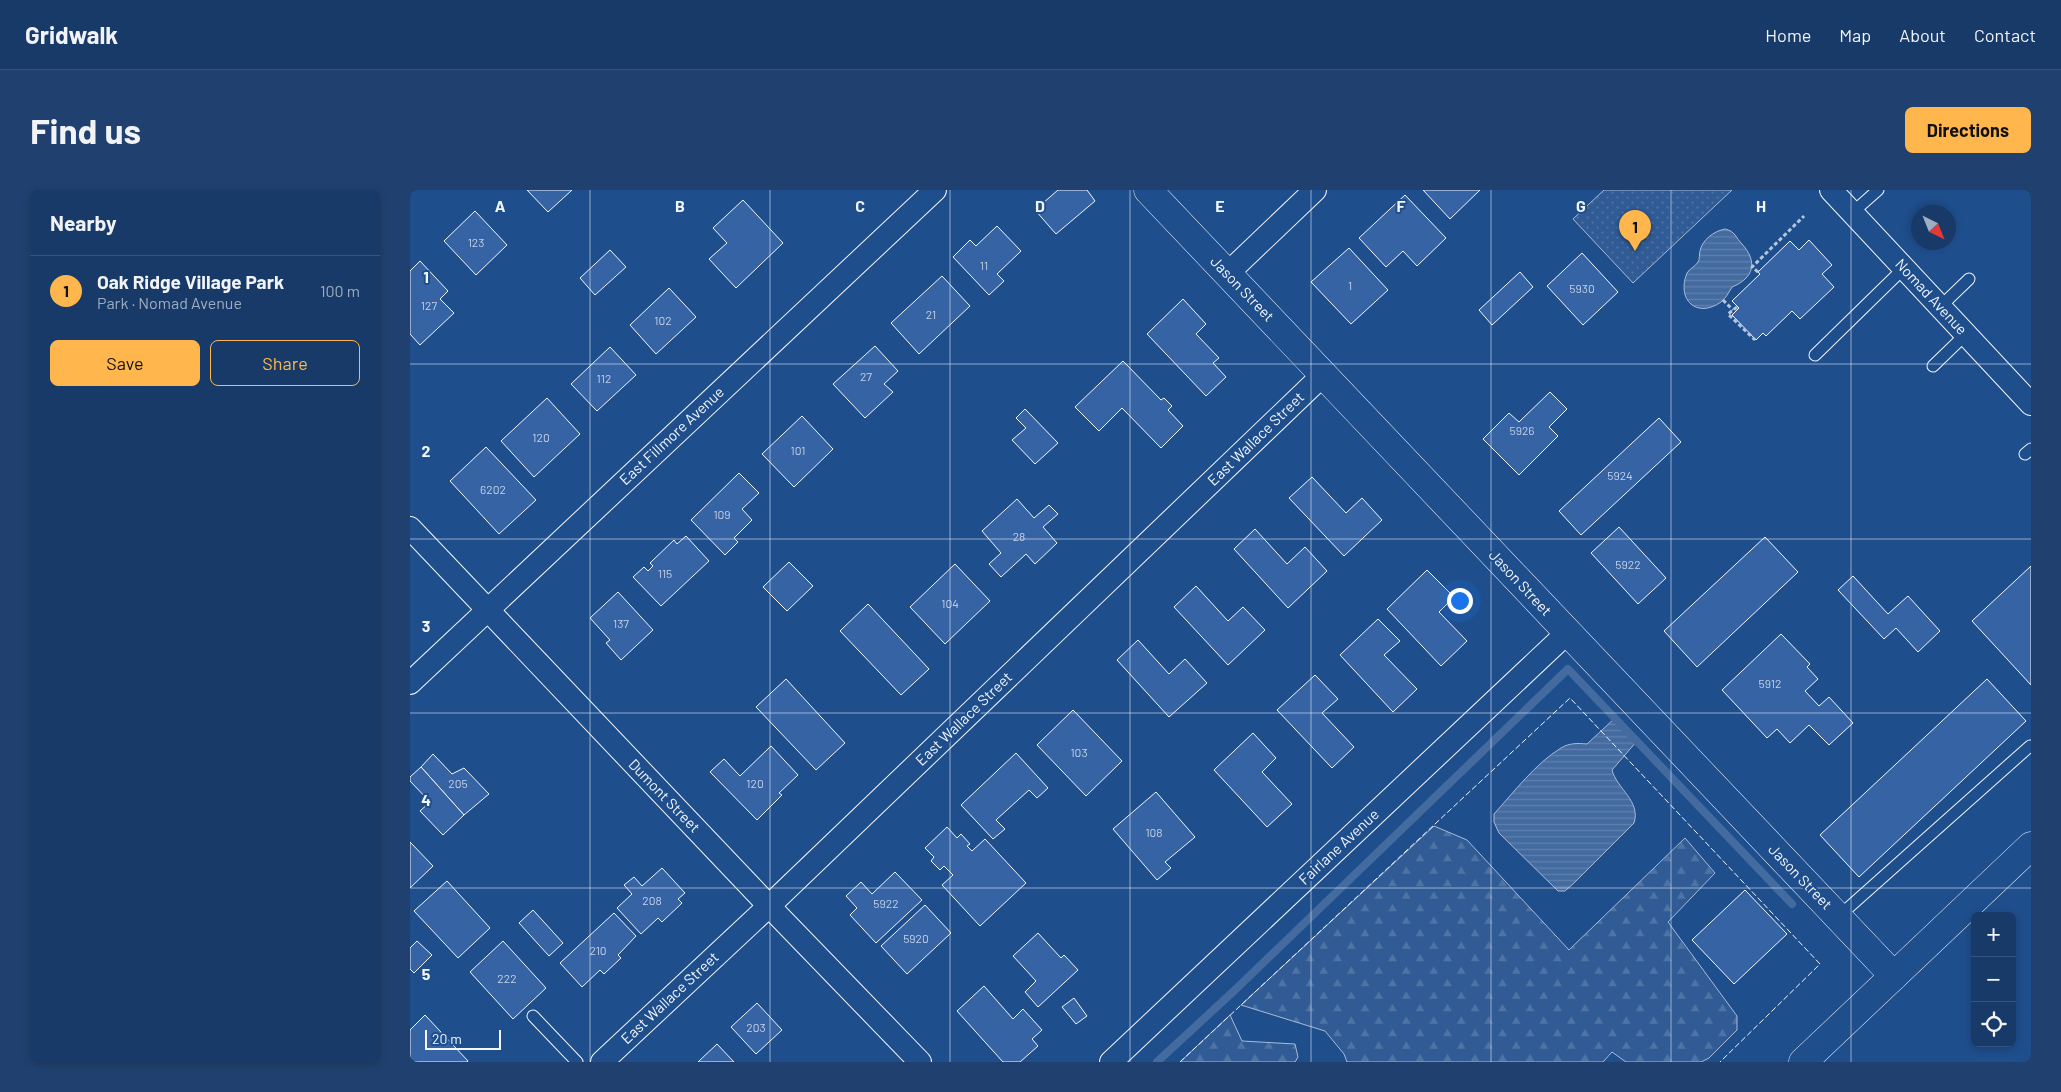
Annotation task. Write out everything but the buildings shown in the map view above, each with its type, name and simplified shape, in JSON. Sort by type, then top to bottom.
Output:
[{"type":"street","name":"East Fillmore Avenue","points":[[410,683],[935,190]]},
{"type":"street","name":"Jason Street","points":[[1148,190],[1894,976]]},
{"type":"street","points":[[1228,273],[1315,190]]},
{"type":"street","name":"Nomad Avenue","points":[[1831,190],[2030,401]]},
{"type":"street","name":"East Wallace Street","points":[[602,1062],[769,906],[1324,374]]},
{"type":"street","name":"Dumont Street","points":[[410,528],[486,610],[920,1062]]},
{"type":"street","name":"Fairlane Avenue","points":[[1111,1062],[1567,633]]},
{"type":"street","points":[[1803,1062],[2031,846]]},
{"type":"lane","points":[[1852,213],[1878,190]]},
{"type":"lane","points":[[1815,355],[1904,268]]},
{"type":"lane","points":[[1940,307],[1969,280]]},
{"type":"lane","points":[[1933,366],[1966,334]]},
{"type":"lane","points":[[1838,917],[2031,747]]},
{"type":"lane","points":[[534,1016],[577,1062]]},
{"type":"path","points":[[1758,272],[1752,267],[1804,216]]},
{"type":"path","points":[[1723,300],[1733,310]]},
{"type":"path","points":[[1737,307],[1728,314],[1755,340]]},
{"type":"green space","points":[[1604,190],[1732,190],[1633,283],[1573,219]]},
{"type":"green space","points":[[1434,826],[1467,840],[1569,950],[1685,838],[1715,873],[1668,922],[1737,1016],[1737,1030],[1709,1058],[1701,1062],[1626,1062],[1612,1052],[1603,1062],[1347,1062],[1344,1054],[1325,1031],[1241,1005]]},
{"type":"green space","points":[[1230,1015],[1242,1041],[1295,1044],[1298,1057],[1295,1062],[1180,1062]]},
{"type":"shaded area","points":[[1725,229],[1733,233],[1747,251],[1752,263],[1751,269],[1745,279],[1732,287],[1721,302],[1712,307],[1697,307],[1691,304],[1684,291],[1687,273],[1698,262],[1701,247],[1706,240],[1713,234]]},
{"type":"shaded area","points":[[1615,718],[1637,741],[1612,770],[1634,808],[1634,823],[1574,883],[1565,891],[1558,891],[1499,833],[1494,822],[1494,814],[1525,779],[1552,754],[1567,745],[1587,744]]},
{"type":"waterway","points":[[1157,1062],[1236,989],[1568,669],[1792,904]]},
{"type":"fence","points":[[1180,1062],[1570,698],[1820,964],[1720,1062]]},
{"type":"place","name":"Oak Ridge Village Park","points":[[1635,251]]}]
